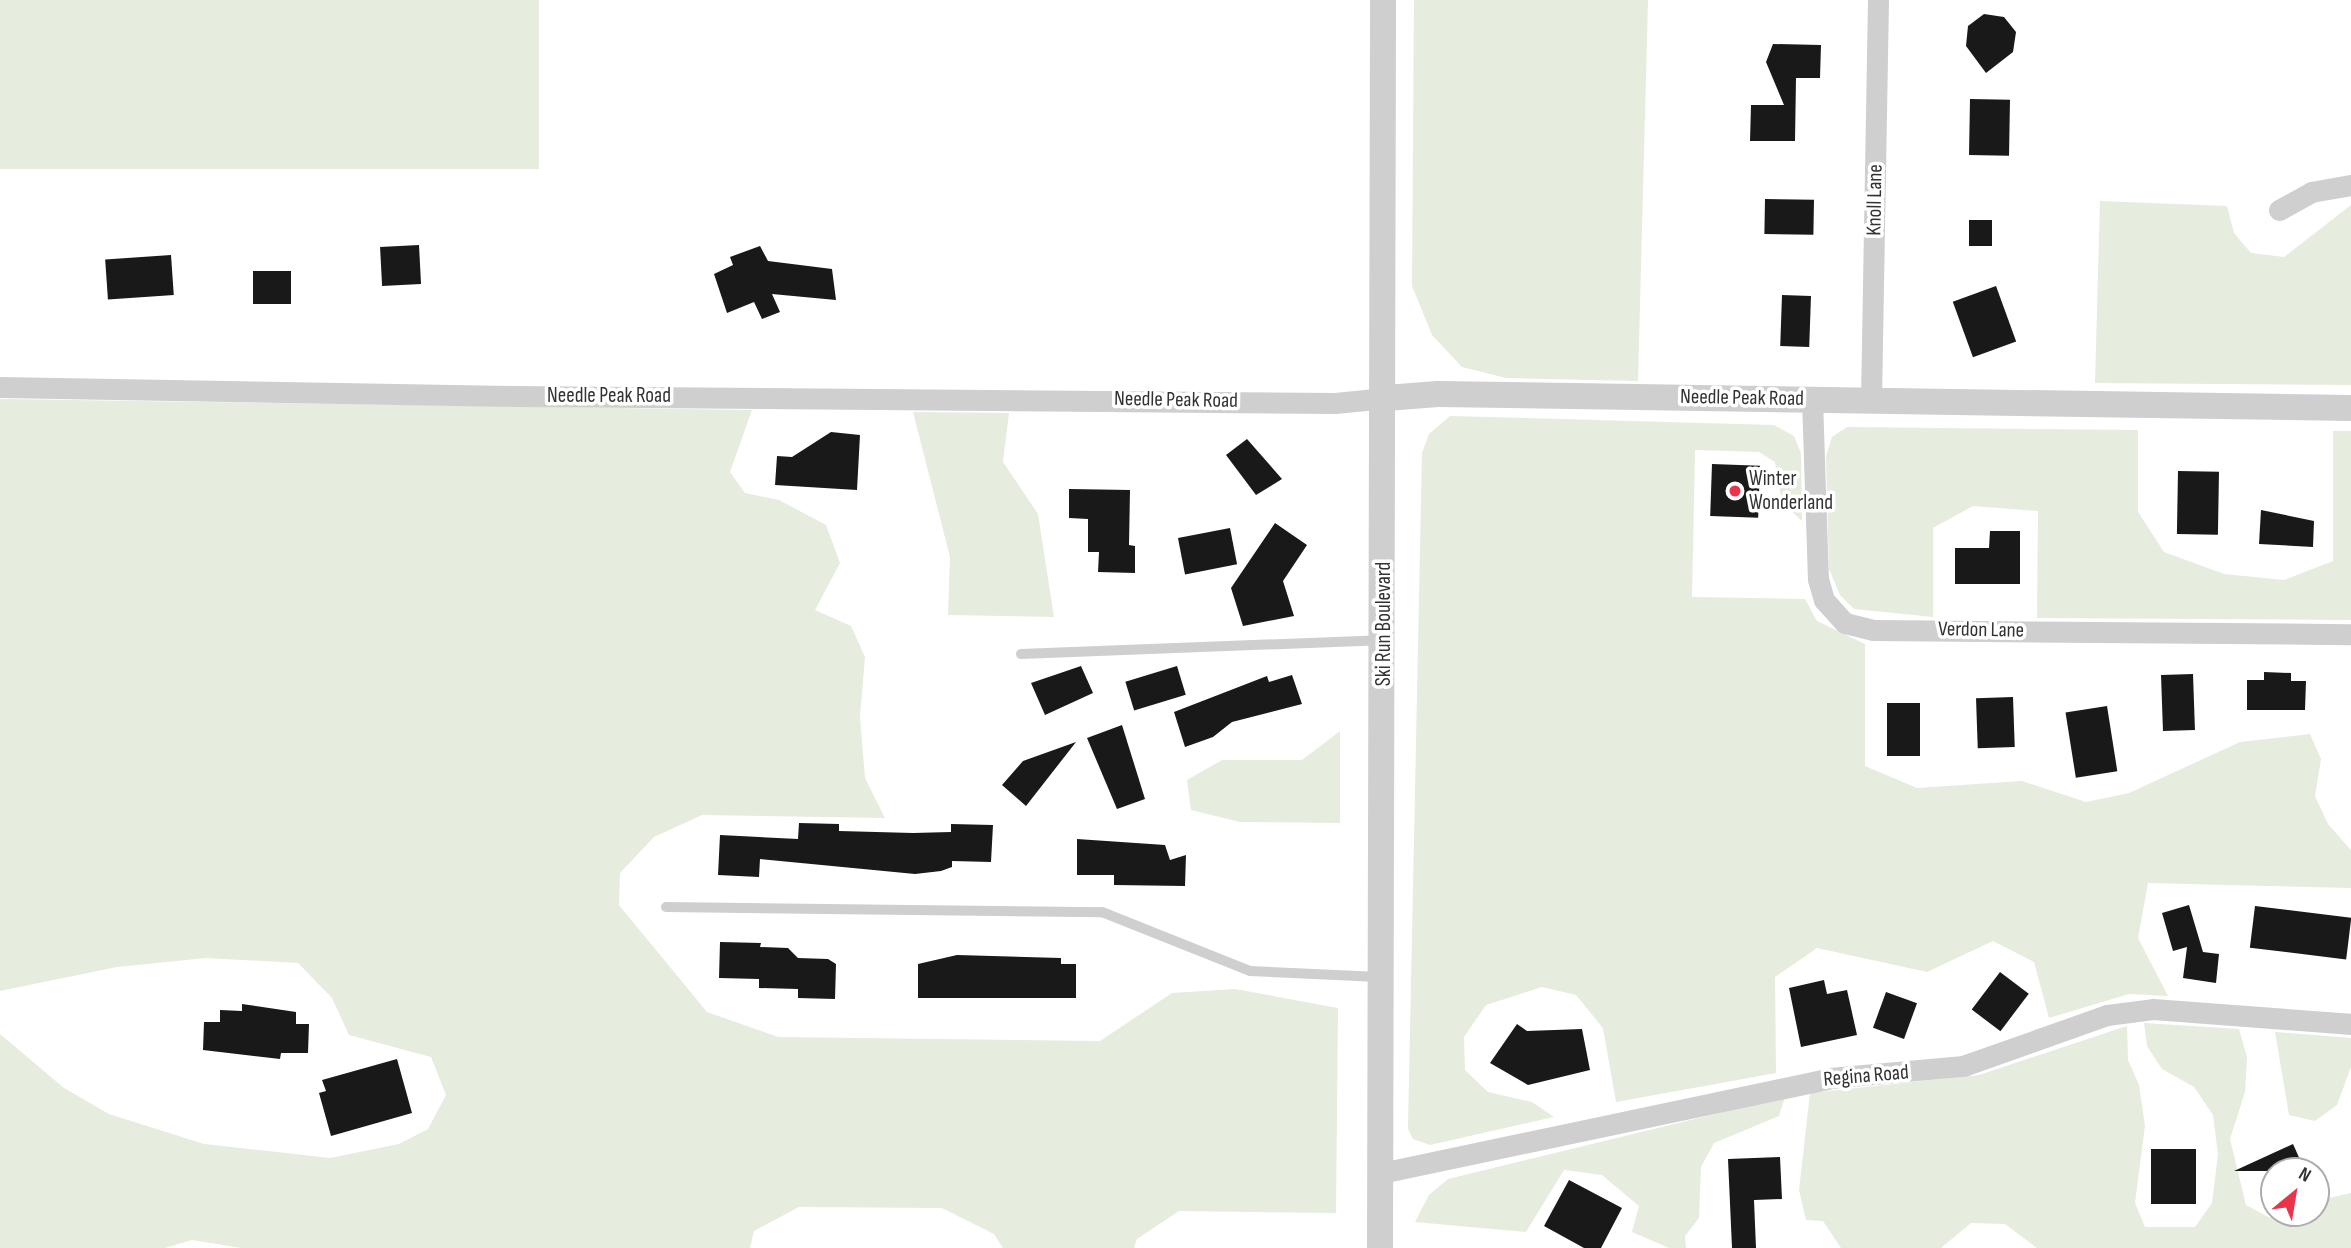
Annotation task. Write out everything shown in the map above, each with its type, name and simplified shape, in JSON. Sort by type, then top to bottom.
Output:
[{"type":"street","name":"Ski Run Boulevard","points":[[1380,1248],[1386,398],[1384,0]]},
{"type":"street","name":"Knoll Lane","points":[[1871,400],[1878,0]]},
{"type":"street","points":[[2279,210],[2311,192],[2351,186]]},
{"type":"street","name":"Needle Peak Road","points":[[0,387],[1335,403],[1438,394],[2351,408]]},
{"type":"street","name":"Verdon Lane","points":[[1812,399],[1818,579],[1824,600],[1845,623],[1873,630],[2351,634]]},
{"type":"street","name":"Regina Road","points":[[1381,1173],[1830,1078],[1963,1066],[2107,1015],[2154,1009],[2351,1024]]},
{"type":"lane","points":[[1021,653],[1384,640]]},
{"type":"lane","points":[[666,907],[1102,912],[1250,971],[1382,977]]},
{"type":"shaded area","points":[[0,0],[539,0],[539,169],[0,169]]},
{"type":"shaded area","points":[[1414,0],[1648,0],[1638,381],[1506,378],[1462,367],[1432,335],[1412,286]]},
{"type":"shaded area","points":[[2100,201],[2227,206],[2234,233],[2251,253],[2284,257],[2351,205],[2351,385],[2095,383]]},
{"type":"shaded area","points":[[0,399],[752,410],[730,472],[745,493],[779,500],[826,525],[840,563],[815,610],[851,626],[865,657],[860,717],[865,778],[885,818],[702,815],[654,837],[620,873],[619,905],[707,1012],[778,1037],[1100,1041],[1172,993],[1235,989],[1338,1008],[1336,1213],[1179,1211],[1137,1239],[1134,1248],[1003,1248],[994,1234],[942,1208],[799,1207],[754,1231],[750,1248],[241,1248],[192,1240],[165,1248],[0,1248],[0,1034],[64,1088],[109,1114],[204,1144],[330,1158],[399,1144],[428,1129],[446,1095],[431,1057],[349,1035],[332,998],[298,963],[206,958],[117,967],[0,991]]},
{"type":"shaded area","points":[[913,412],[1009,413],[1003,462],[1038,514],[1054,617],[948,615],[950,557]]},
{"type":"shaded area","points":[[1450,416],[1774,425],[1794,436],[1801,453],[1802,521],[1782,503],[1775,462],[1759,452],[1695,450],[1692,597],[1805,599],[1817,621],[1865,644],[1865,766],[1917,788],[2022,781],[2086,802],[2129,793],[2240,742],[2310,734],[2321,759],[2315,796],[2328,824],[2351,850],[2351,888],[2148,883],[2138,938],[2168,996],[2129,994],[2049,1018],[2034,962],[1993,941],[1927,972],[1817,948],[1775,977],[1776,1073],[1616,1102],[1603,1028],[1576,995],[1542,987],[1486,1005],[1464,1037],[1465,1070],[1488,1092],[1532,1102],[1554,1117],[1430,1145],[1413,1139],[1408,1129],[1422,453],[1429,434]]},
{"type":"shaded area","points":[[1847,427],[2138,430],[2138,512],[2164,552],[2224,574],[2284,580],[2333,561],[2333,431],[2351,431],[2351,620],[2037,618],[2038,511],[1973,506],[1933,528],[1933,617],[1854,609],[1840,595],[1829,569],[1826,456],[1832,437]]},
{"type":"shaded area","points":[[1340,731],[1340,823],[1240,822],[1191,810],[1187,780],[1222,760],[1302,760]]},
{"type":"shaded area","points":[[2144,1023],[2239,1029],[2247,1057],[2245,1092],[2230,1139],[2246,1205],[2260,1213],[2260,1227],[2330,1227],[2330,1198],[2351,1193],[2351,1248],[2037,1248],[2005,1224],[1971,1223],[1941,1248],[1841,1248],[1823,1221],[1806,1220],[1799,1190],[1810,1093],[1979,1075],[2127,1026],[2128,1060],[2139,1085],[2145,1126],[2135,1203],[2145,1227],[2195,1227],[2212,1203],[2218,1154],[2213,1115],[2194,1087],[2162,1069],[2147,1046]]},
{"type":"shaded area","points":[[2275,1032],[2351,1038],[2351,1067],[2337,1105],[2315,1121],[2289,1115]]},
{"type":"shaded area","points":[[1785,1097],[1779,1116],[1714,1143],[1701,1167],[1699,1218],[1685,1236],[1686,1248],[1669,1248],[1632,1232],[1639,1206],[1602,1175],[1564,1170],[1526,1232],[1415,1222],[1429,1195],[1448,1179]]},
{"type":"building","points":[[1984,14],[2004,17],[2016,32],[2013,52],[1986,73],[1966,46],[1968,26]]},
{"type":"building","points":[[1773,44],[1821,45],[1820,78],[1796,78],[1795,141],[1750,141],[1751,105],[1784,105],[1766,62]]},
{"type":"building","points":[[1970,99],[2010,100],[2009,156],[1969,155]]},
{"type":"building","points":[[1765,199],[1814,200],[1813,235],[1764,234]]},
{"type":"building","points":[[1969,220],[1992,220],[1992,246],[1969,246]]},
{"type":"building","points":[[419,245],[421,284],[382,286],[380,247]]},
{"type":"building","points":[[760,246],[768,261],[832,269],[836,300],[772,294],[780,312],[762,319],[754,302],[727,313],[714,274],[733,265],[730,257]]},
{"type":"building","points":[[171,255],[174,295],[108,300],[105,260]]},
{"type":"building","points":[[253,271],[291,271],[291,304],[253,304]]},
{"type":"building","points":[[1996,286],[2016,341],[1973,357],[1953,302]]},
{"type":"building","points":[[1782,295],[1811,296],[1809,347],[1780,346]]},
{"type":"building","points":[[831,432],[860,435],[857,490],[775,485],[777,456],[792,457]]},
{"type":"building","points":[[1247,439],[1282,479],[1256,495],[1226,455]]},
{"type":"building","name":"Winter Wonderland","points":[[1712,464],[1760,466],[1758,518],[1710,516]]},
{"type":"building","points":[[2178,471],[2219,472],[2218,535],[2177,534]]},
{"type":"building","points":[[1069,489],[1130,490],[1129,545],[1135,546],[1135,573],[1098,572],[1099,552],[1088,552],[1088,519],[1069,518]]},
{"type":"building","points":[[2261,510],[2314,521],[2313,547],[2259,544]]},
{"type":"building","points":[[1275,523],[1307,545],[1283,581],[1294,616],[1243,626],[1231,588]]},
{"type":"building","points":[[1230,528],[1237,564],[1185,574],[1178,538]]},
{"type":"building","points":[[1990,531],[2020,531],[2020,584],[1955,584],[1955,548],[1989,548]]},
{"type":"building","points":[[1081,666],[1093,693],[1045,715],[1031,683]]},
{"type":"building","points":[[1177,666],[1186,695],[1134,710],[1125,682]]},
{"type":"building","points":[[2264,672],[2291,673],[2291,681],[2306,681],[2305,710],[2247,710],[2247,680],[2264,680]]},
{"type":"building","points":[[2193,674],[2195,730],[2163,731],[2161,675]]},
{"type":"building","points":[[1292,675],[1302,704],[1232,722],[1213,737],[1185,747],[1174,712],[1267,676],[1269,682]]},
{"type":"building","points":[[2013,697],[2015,747],[1978,748],[1976,698]]},
{"type":"building","points":[[1887,703],[1920,703],[1920,756],[1887,756]]},
{"type":"building","points":[[2107,706],[2117,771],[2076,778],[2066,713]]},
{"type":"building","points":[[1122,725],[1145,799],[1117,809],[1087,738]]},
{"type":"building","points":[[1076,742],[1026,806],[1002,785],[1023,761]]},
{"type":"building","points":[[799,823],[839,824],[839,831],[913,833],[951,832],[951,824],[993,825],[991,862],[952,861],[952,867],[941,871],[915,874],[760,859],[759,877],[718,875],[720,835],[798,839]]},
{"type":"building","points":[[1077,839],[1165,845],[1170,860],[1186,855],[1185,886],[1114,885],[1114,875],[1077,875]]},
{"type":"building","points":[[2189,905],[2203,952],[2219,954],[2216,983],[2183,978],[2187,947],[2173,951],[2162,913]]},
{"type":"building","points":[[2255,906],[2351,918],[2346,960],[2250,948]]},
{"type":"building","points":[[720,942],[761,943],[760,947],[788,948],[798,958],[828,959],[836,964],[835,999],[798,998],[798,989],[759,988],[759,979],[719,978]]},
{"type":"building","points":[[957,955],[1061,958],[1061,964],[1076,964],[1076,998],[918,998],[918,964]]},
{"type":"building","points":[[2000,972],[2029,994],[2000,1031],[1972,1010]]},
{"type":"building","points":[[1824,980],[1827,994],[1847,990],[1857,1035],[1801,1047],[1789,988]]},
{"type":"building","points":[[1886,992],[1917,1003],[1904,1039],[1873,1028]]},
{"type":"building","points":[[242,1004],[296,1012],[296,1024],[309,1024],[308,1053],[281,1053],[280,1059],[203,1050],[204,1022],[220,1022],[220,1010],[242,1011]]},
{"type":"building","points":[[1517,1024],[1527,1031],[1582,1029],[1590,1070],[1528,1085],[1490,1063]]},
{"type":"building","points":[[397,1059],[412,1113],[331,1136],[319,1093],[326,1091],[322,1080]]},
{"type":"building","points":[[2293,1144],[2299,1157],[2265,1157]]},
{"type":"building","points":[[2151,1149],[2196,1149],[2196,1204],[2151,1204]]},
{"type":"building","points":[[1780,1157],[1782,1199],[1754,1200],[1756,1248],[1732,1248],[1728,1159]]},
{"type":"building","points":[[2260,1159],[2260,1171],[2234,1171]]},
{"type":"building","points":[[1569,1180],[1622,1208],[1601,1248],[1584,1248],[1544,1226]]},
{"type":"place","name":"Winter Wonderland","points":[[1735,491]]}]
